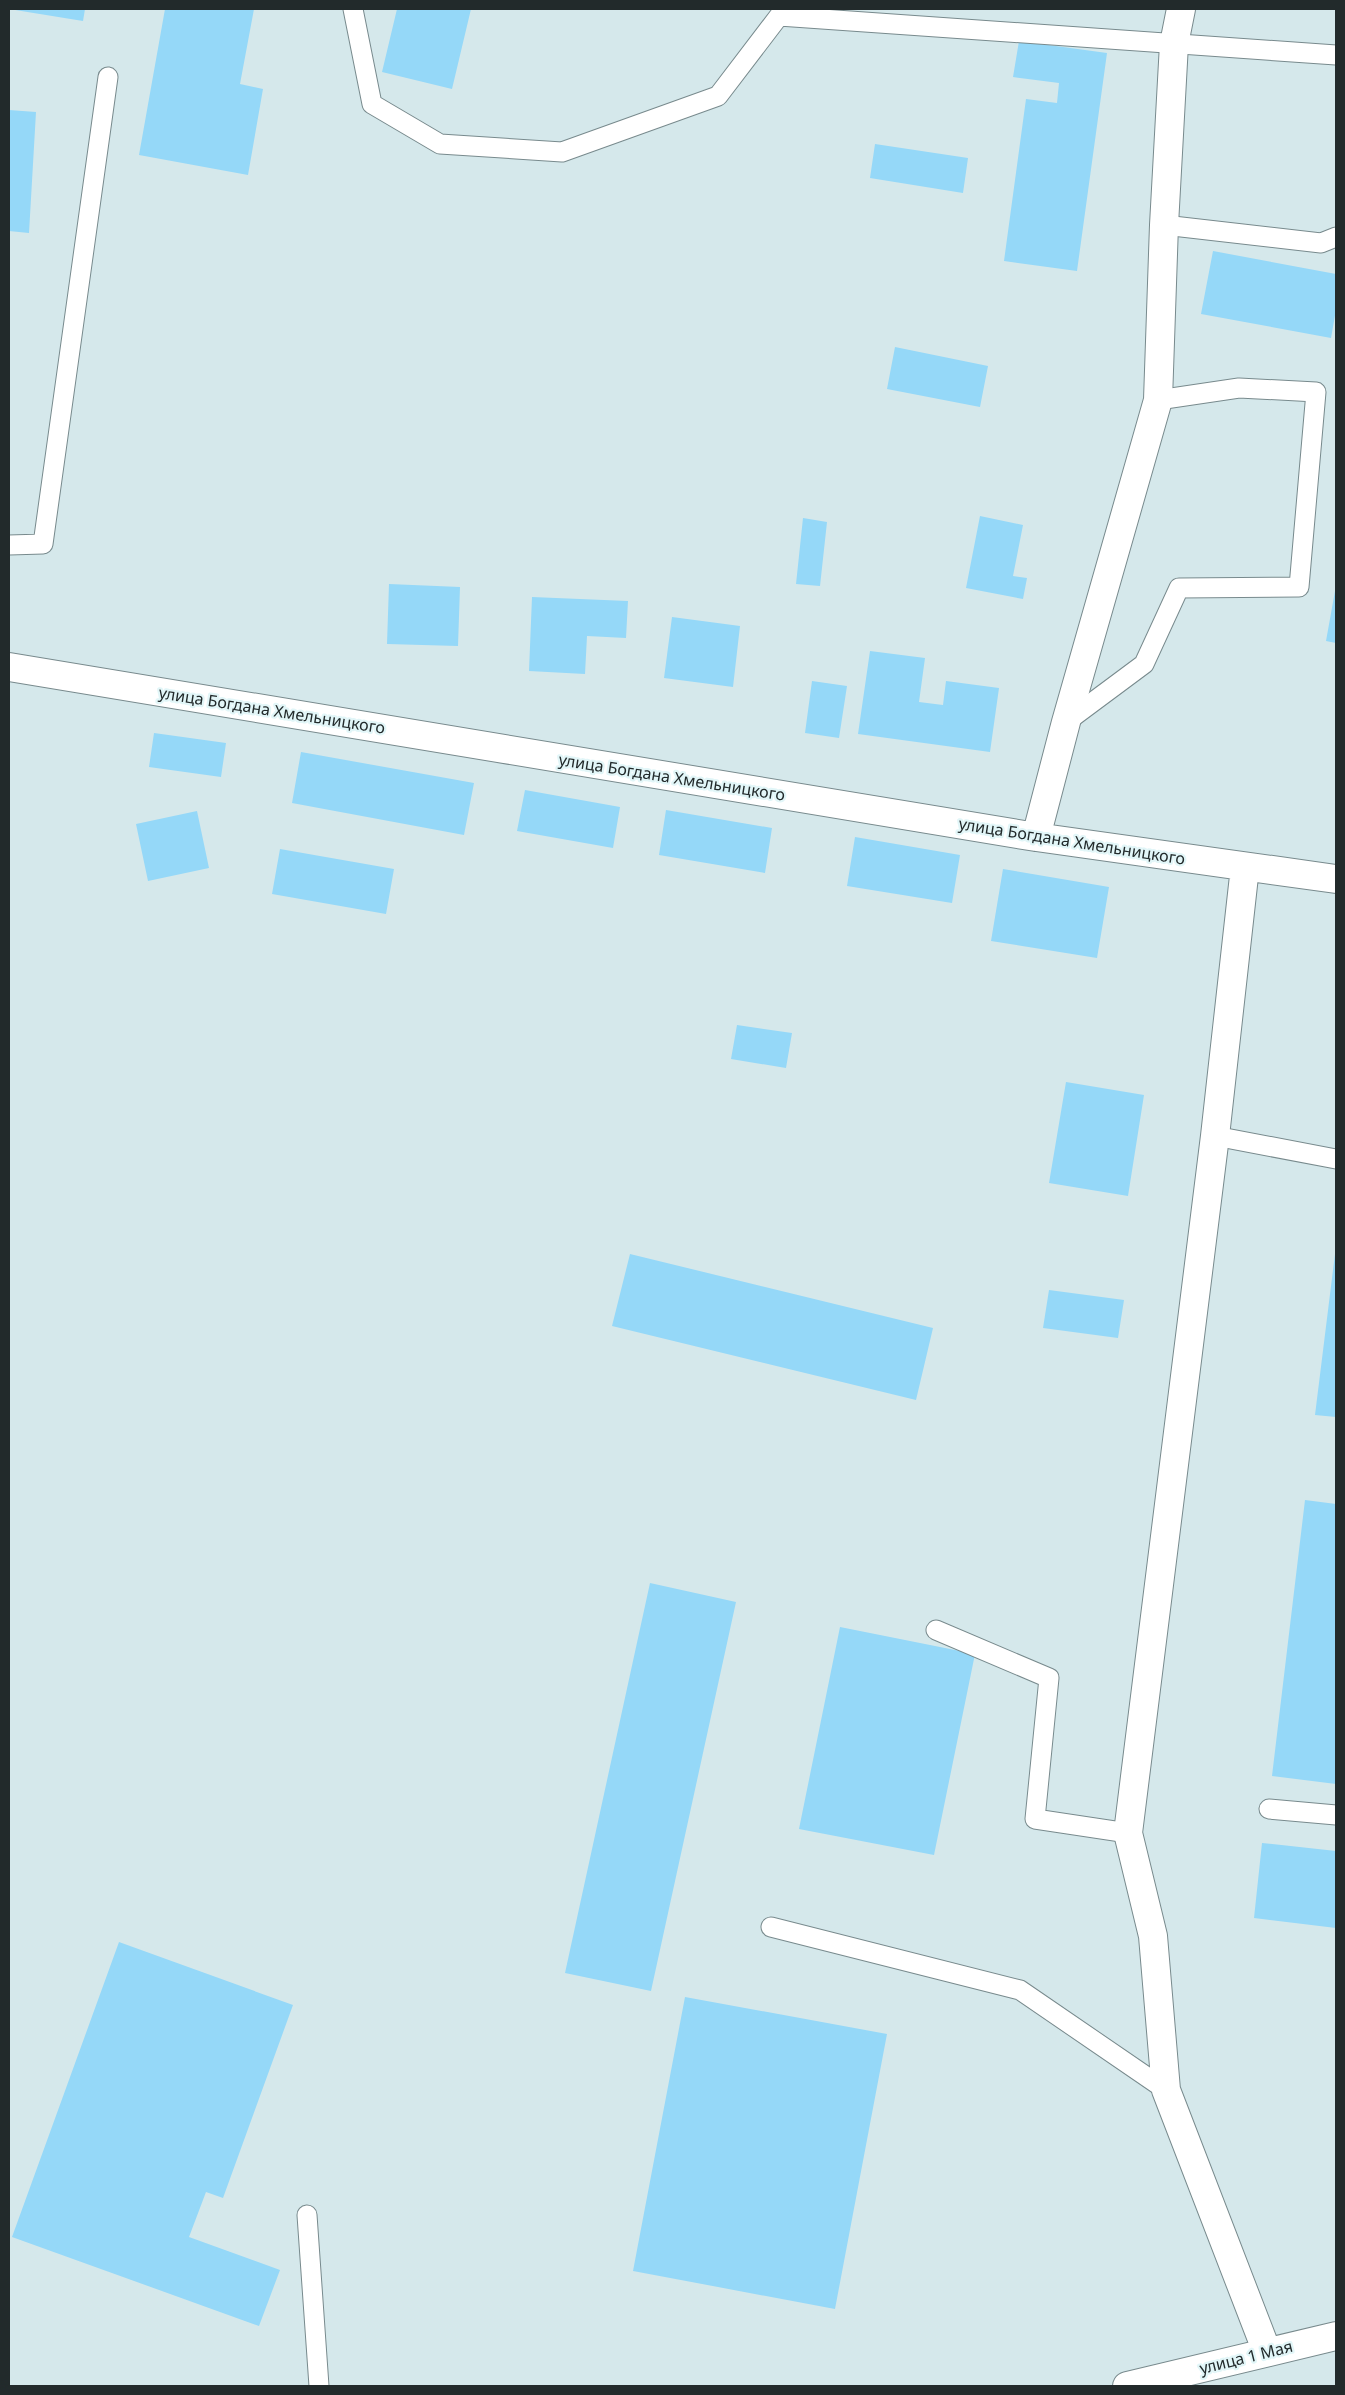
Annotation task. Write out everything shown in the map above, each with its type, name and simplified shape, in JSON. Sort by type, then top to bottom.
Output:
[{"type":"street","points":[[1036,837],[1066,722],[1158,400],[1164,225],[1174,44],[1181,9]]},
{"type":"street","name":"улица Богдана Хмельницкого","points":[[9,667],[1036,837],[1336,879]]},
{"type":"street","points":[[1245,867],[1215,1136],[1128,1833],[1154,1936],[1166,2090],[1267,2352]]},
{"type":"street","name":"улица 1 Мая","points":[[1127,2386],[1336,2336]]},
{"type":"lane","points":[[353,9],[372,104],[440,144],[562,152],[718,96],[779,16],[1336,55]]},
{"type":"lane","points":[[9,545],[43,544],[108,77]]},
{"type":"lane","points":[[1164,225],[1321,243],[1336,237]]},
{"type":"lane","points":[[1066,722],[1144,664],[1179,588],[1299,587],[1316,392],[1239,388],[1158,400]]},
{"type":"lane","points":[[1215,1136],[1336,1159]]},
{"type":"lane","points":[[936,1630],[1049,1678],[1035,1819],[1128,1833]]},
{"type":"lane","points":[[1269,1809],[1336,1815]]},
{"type":"lane","points":[[771,1926],[1020,1990],[1166,2090]]},
{"type":"lane","points":[[307,2215],[319,2386]]},
{"type":"building","points":[[9,9],[85,9],[83,21]]},
{"type":"building","points":[[165,9],[254,9],[240,84],[263,89],[248,175],[139,155]]},
{"type":"building","points":[[397,9],[471,9],[452,89],[382,72]]},
{"type":"building","points":[[1019,41],[1107,53],[1077,271],[1004,261],[1026,99],[1057,103],[1059,83],[1013,77]]},
{"type":"building","points":[[9,110],[36,112],[29,233],[9,231]]},
{"type":"building","points":[[875,144],[968,158],[963,193],[870,178]]},
{"type":"building","points":[[1213,251],[1336,274],[1336,310],[1331,338],[1201,314]]},
{"type":"building","points":[[895,347],[988,366],[980,407],[887,389]]},
{"type":"building","points":[[980,516],[1023,525],[1013,576],[1027,578],[1023,599],[966,588]]},
{"type":"building","points":[[803,518],[827,522],[820,586],[796,584]]},
{"type":"building","points":[[389,584],[460,587],[458,646],[387,644]]},
{"type":"building","points":[[1336,591],[1336,643],[1326,641]]},
{"type":"building","points":[[532,597],[628,601],[626,638],[587,636],[585,674],[529,671]]},
{"type":"building","points":[[672,617],[740,626],[733,687],[664,678]]},
{"type":"building","points":[[870,651],[925,658],[919,702],[943,705],[946,681],[999,688],[990,752],[858,734]]},
{"type":"building","points":[[812,681],[847,686],[839,738],[805,733]]},
{"type":"building","points":[[154,733],[226,743],[221,777],[149,767]]},
{"type":"building","points":[[301,752],[474,783],[464,835],[292,803]]},
{"type":"building","points":[[525,790],[620,807],[613,848],[517,831]]},
{"type":"building","points":[[666,810],[772,828],[765,873],[659,855]]},
{"type":"building","points":[[197,811],[209,868],[148,881],[136,824]]},
{"type":"building","points":[[855,837],[960,855],[952,903],[847,886]]},
{"type":"building","points":[[280,849],[394,869],[386,914],[272,894]]},
{"type":"building","points":[[1003,869],[1109,887],[1097,958],[991,941]]},
{"type":"building","points":[[737,1025],[792,1033],[786,1068],[731,1059]]},
{"type":"building","points":[[1066,1082],[1144,1095],[1128,1196],[1049,1183]]},
{"type":"building","points":[[630,1254],[933,1328],[916,1400],[612,1326]]},
{"type":"building","points":[[1336,1254],[1336,1417],[1315,1415]]},
{"type":"building","points":[[1049,1290],[1124,1300],[1118,1338],[1043,1328]]},
{"type":"building","points":[[1305,1500],[1336,1504],[1336,1784],[1272,1776]]},
{"type":"building","points":[[650,1583],[736,1602],[651,1991],[565,1973]]},
{"type":"building","points":[[840,1627],[975,1654],[934,1855],[799,1829]]},
{"type":"building","points":[[1262,1843],[1336,1851],[1336,1928],[1254,1918]]},
{"type":"building","points":[[119,1942],[293,2005],[223,2198],[206,2192],[189,2237],[280,2270],[259,2326],[12,2237]]},
{"type":"building","points":[[685,1997],[887,2034],[835,2309],[633,2271]]}]
